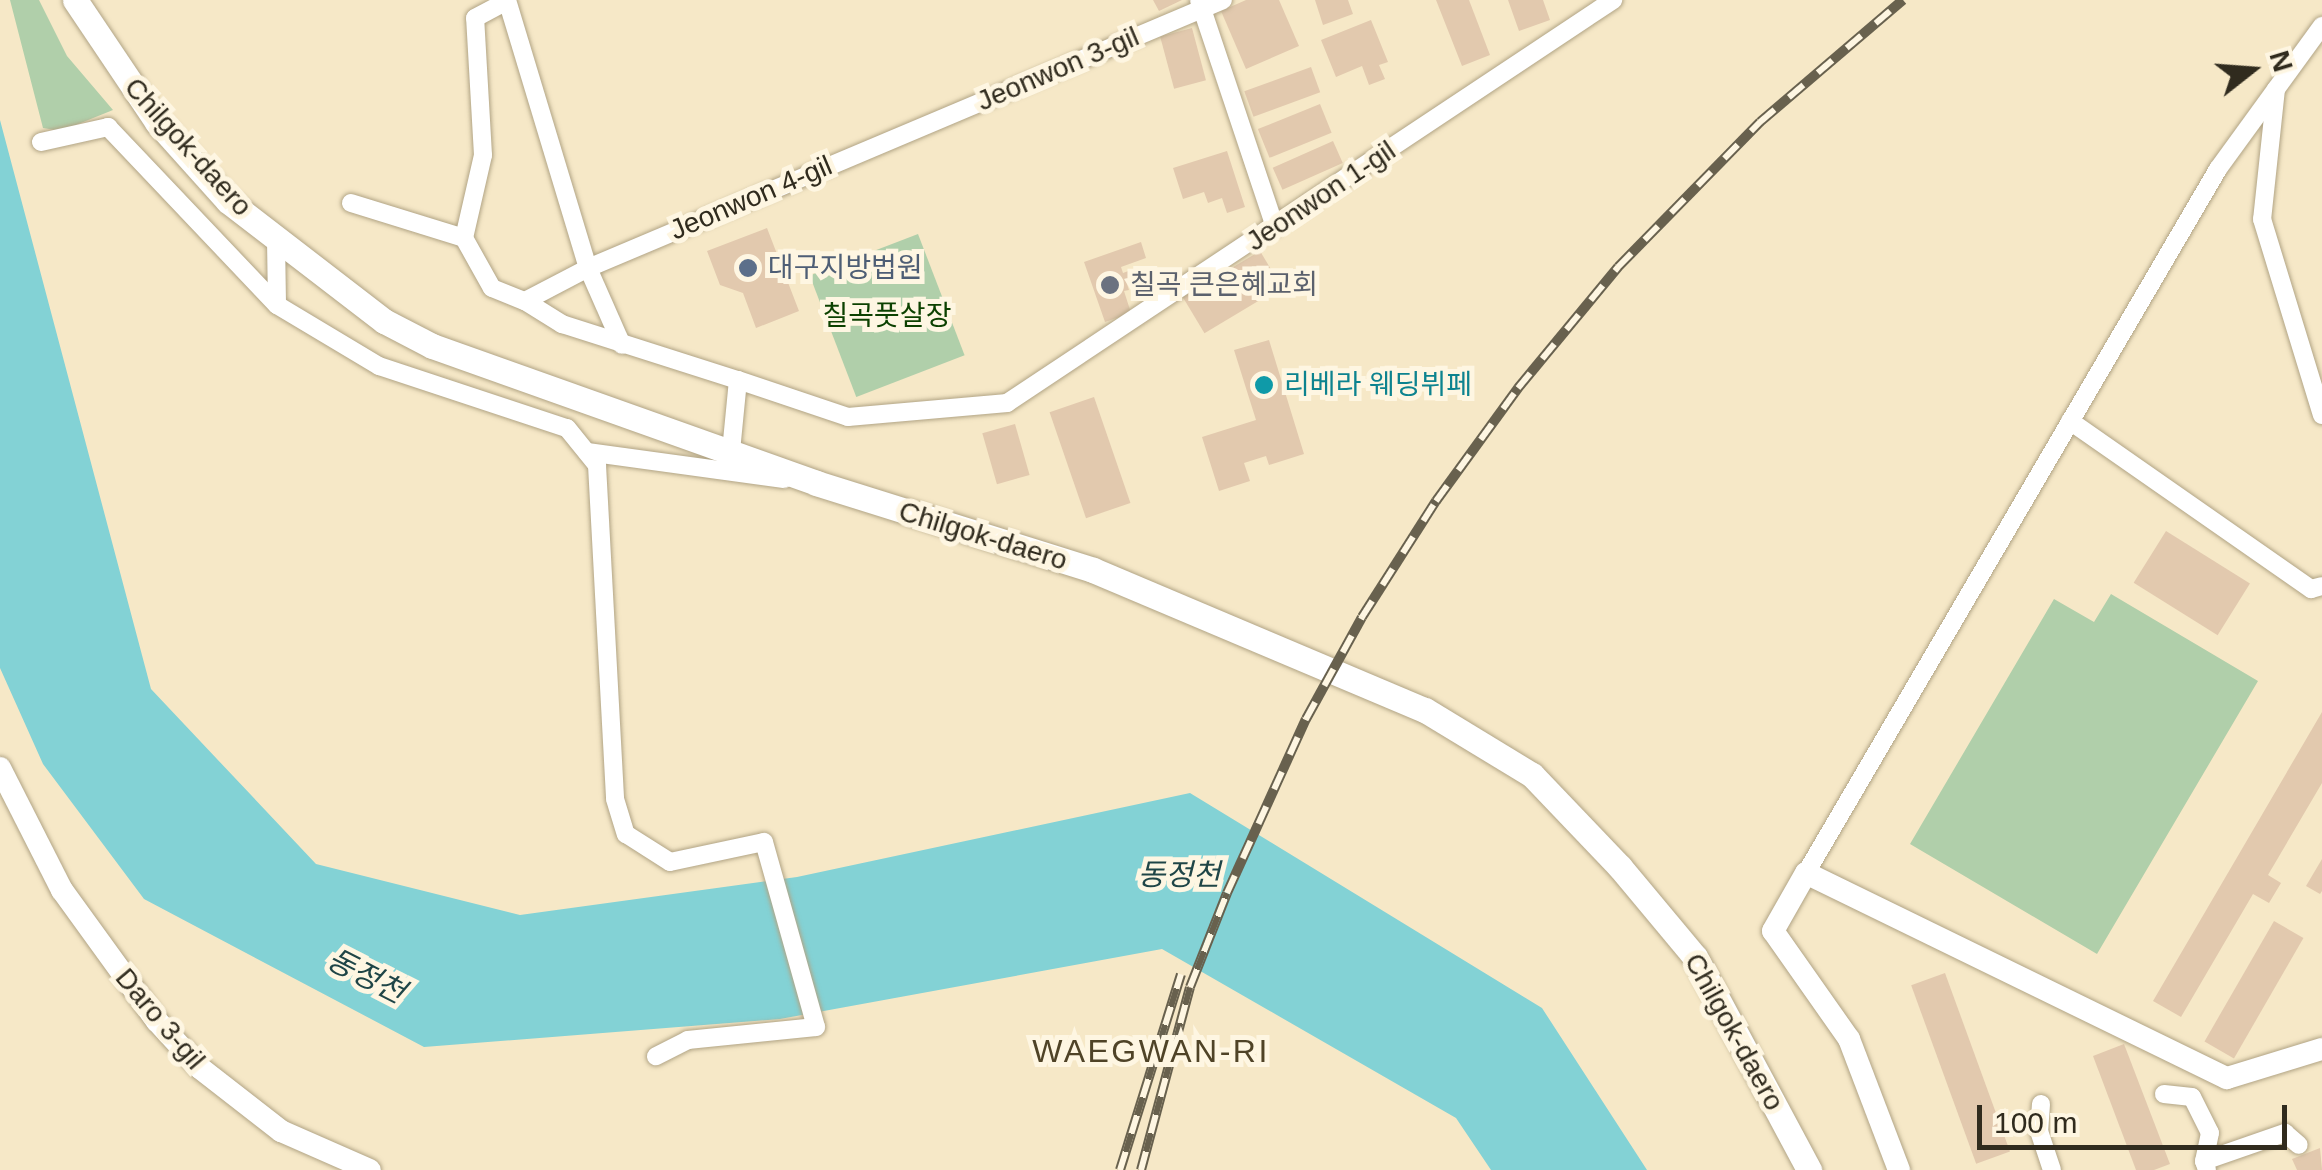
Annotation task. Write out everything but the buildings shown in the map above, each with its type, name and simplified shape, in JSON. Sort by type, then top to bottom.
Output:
[{"type":"main road","name":"Chilgok-daero","points":[[75,0],[157,122],[228,201],[384,321],[432,346],[816,483],[1093,570],[1425,710],[1532,775],[1620,867],[1695,957],[1809,1170]]},
{"type":"street","points":[[351,203],[464,238],[483,155],[476,18],[507,0],[588,268],[622,345]]},
{"type":"street","name":"Jeonwon 3-gil","points":[[914,130],[1200,5],[1223,0]]},
{"type":"street","name":"Jeonwon 1-gil","points":[[464,238],[492,288],[526,302],[562,324],[848,416],[1008,403],[1613,0]]},
{"type":"street","points":[[1200,5],[1275,228]]},
{"type":"street","points":[[1900,1170],[1849,1039],[1773,930],[2218,169],[2322,26]]},
{"type":"street","points":[[2276,89],[2262,219],[2322,415]]},
{"type":"street","points":[[41,142],[108,127],[278,306],[380,366],[567,428],[597,465],[616,799],[626,834],[670,862],[764,842],[816,1027],[688,1040],[656,1056]]},
{"type":"street","name":"Jeonwon 4-gil","points":[[526,302],[588,268],[914,130]]},
{"type":"street","points":[[276,240],[278,306]]},
{"type":"street","points":[[731,452],[738,380]]},
{"type":"street","points":[[2070,421],[2310,589],[2322,586]]},
{"type":"street","points":[[586,452],[816,483]]},
{"type":"street","name":"Daro 3-gil","points":[[0,768],[7,804],[62,890],[106,954],[200,1068],[281,1132],[370,1170]]},
{"type":"street","points":[[1806,873],[2227,1078],[2322,1048]]},
{"type":"street","points":[[2164,1094],[2192,1097],[2210,1133],[2205,1165]]},
{"type":"street","points":[[2041,1104],[2039,1131],[2052,1170]]},
{"type":"street","points":[[2205,1165],[2284,1133],[2299,1145]]},
{"type":"green space","points":[[10,0],[39,0],[67,56],[113,110],[61,131],[43,128]]},
{"type":"green space","name":"칠곡풋살장","points":[[918,234],[965,355],[856,397],[810,276]]},
{"type":"green space","points":[[2111,594],[2258,681],[2097,954],[1910,844],[2054,599],[2094,622]]},
{"type":"water","name":"동정천","points":[[0,120],[151,689],[316,864],[520,915],[797,877],[1190,793],[1542,1008],[1647,1170],[1491,1170],[1456,1118],[1162,949],[780,1019],[424,1047],[144,899],[43,764],[0,668]]},
{"type":"railway","points":[[1141,1170],[1190,987],[1227,893],[1306,719],[1362,617],[1436,501],[1518,388],[1618,267],[1760,122],[1903,0]]},
{"type":"railway","points":[[1120,1170],[1181,974]]},
{"type":"place","name":"대구지방법원","points":[[748,268]]},
{"type":"place","name":"칠곡 큰은혜교회","points":[[1110,285]]},
{"type":"place","name":"리베라 웨딩뷔페","points":[[1264,385]]},
{"type":"district","name":"WAEGWAN-RI","points":[[1151,1051]]}]
